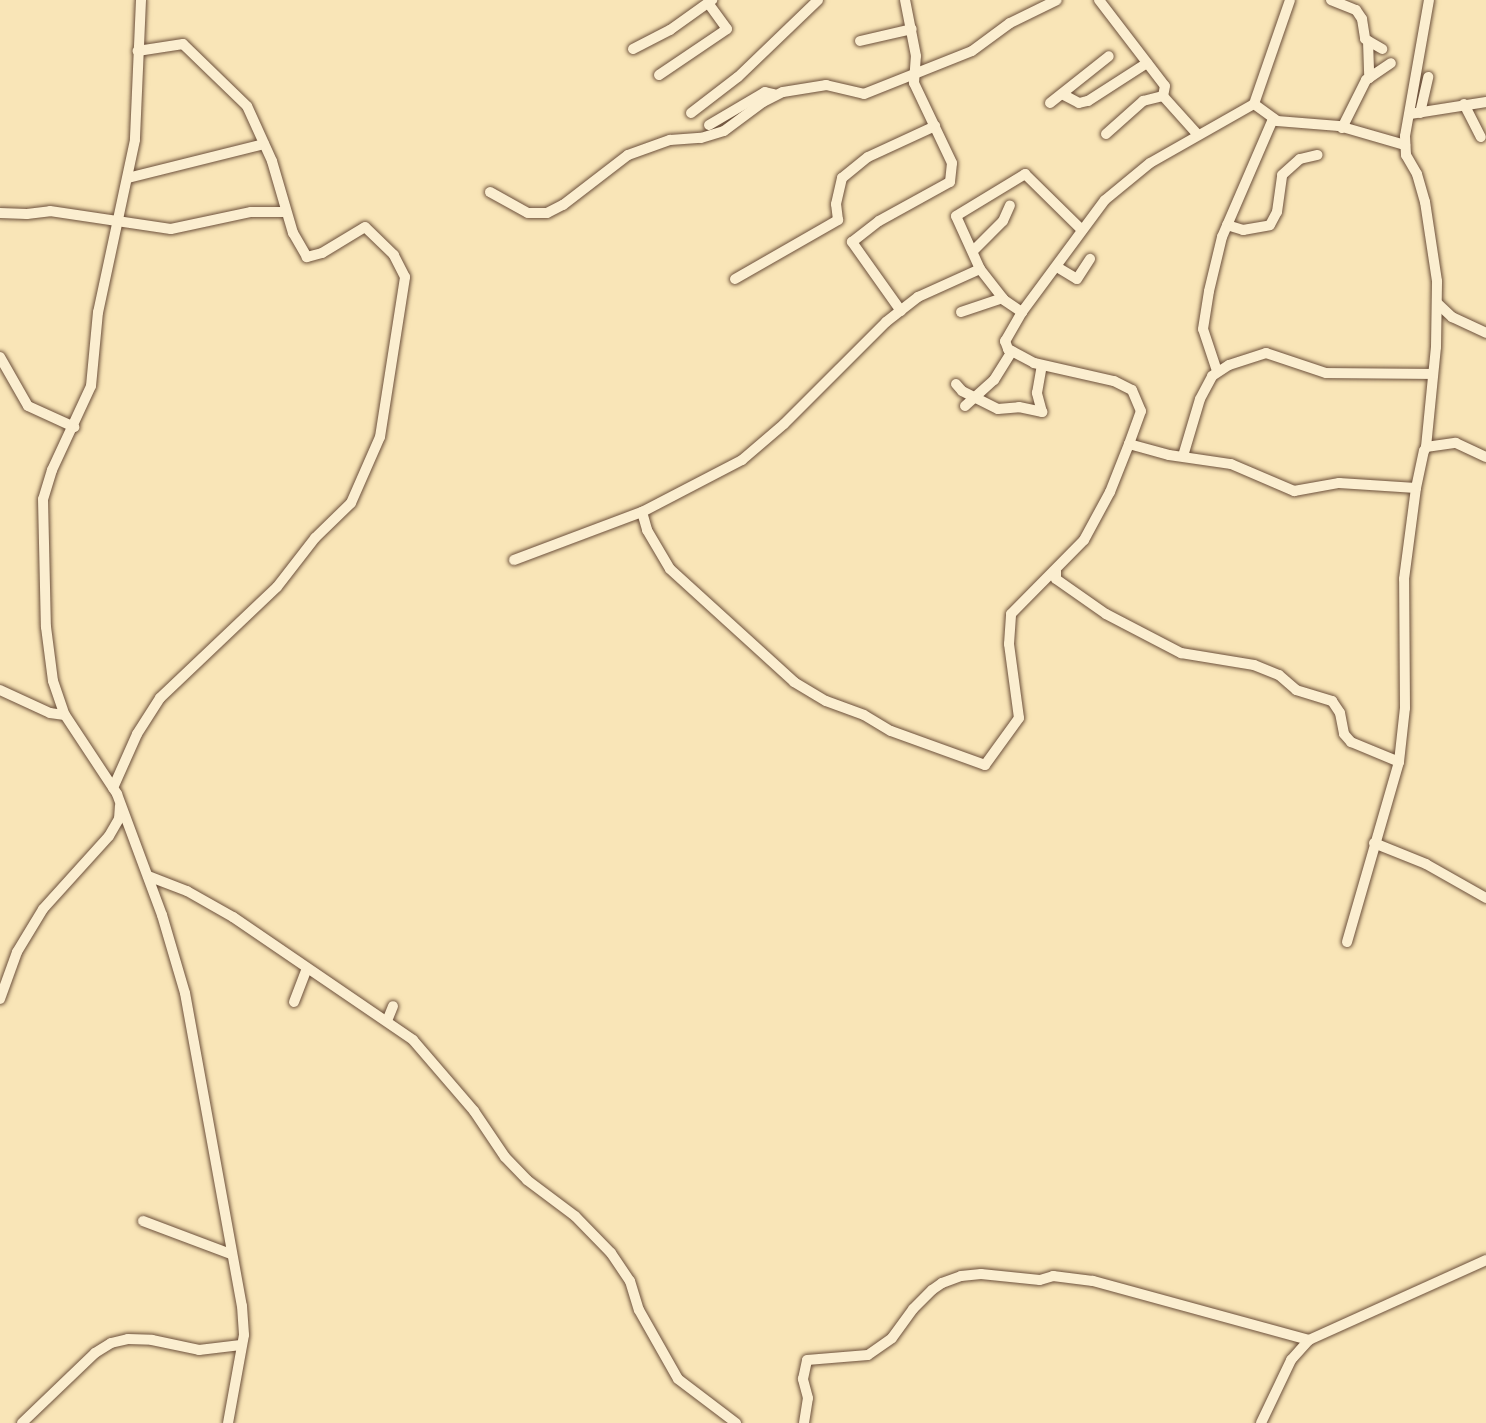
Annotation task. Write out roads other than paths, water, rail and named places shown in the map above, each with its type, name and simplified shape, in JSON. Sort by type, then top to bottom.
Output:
[{"type":"street","points":[[141,0],[138,118],[128,178],[98,312],[91,386],[52,470],[43,499],[46,627],[53,681],[65,715],[121,804],[148,876],[185,993],[202,1101],[221,1181],[231,1254],[242,1306],[241,1345],[228,1423]]},
{"type":"street","points":[[691,113],[738,77],[818,0]]},
{"type":"street","points":[[901,311],[852,242],[858,234],[950,182],[952,163],[914,83],[912,29],[905,0]]},
{"type":"street","points":[[709,125],[765,92],[777,94],[826,85],[864,94],[915,71],[941,65],[972,51],[1010,23],[1056,0]]},
{"type":"street","points":[[1099,0],[1165,86],[1163,96]]},
{"type":"street","points":[[642,512],[647,530],[670,569],[794,682],[833,705],[864,715],[891,731],[985,765],[1019,718],[1009,644],[1011,614],[1076,550],[1093,526],[1141,411],[1132,390],[1114,381],[1042,366],[1012,351],[1005,341],[1022,312],[1105,200],[1150,163],[1254,104],[1290,0]]},
{"type":"street","points":[[1331,0],[1356,10],[1362,19],[1364,38],[1382,49]]},
{"type":"street","points":[[1415,114],[1429,0]]},
{"type":"street","points":[[633,49],[670,30],[710,2],[727,29],[659,75]]},
{"type":"street","points":[[860,41],[912,29]]},
{"type":"street","points":[[1342,128],[1368,78],[1368,41]]},
{"type":"street","points":[[113,788],[137,734],[160,698],[277,587],[315,538],[343,514],[361,483],[380,437],[399,325],[404,270],[394,255],[365,227],[322,253],[307,257],[297,243],[264,144],[247,106],[183,44],[138,51]]},
{"type":"street","points":[[1050,103],[1109,57]]},
{"type":"street","points":[[1062,94],[1079,103],[1088,101],[1147,63]]},
{"type":"street","points":[[1368,78],[1391,63]]},
{"type":"street","points":[[1347,942],[1399,762],[1405,708],[1404,579],[1416,488],[1426,447],[1437,303],[1434,254],[1425,202],[1417,174],[1406,155],[1405,145],[1428,77]]},
{"type":"street","points":[[490,192],[528,213],[547,214],[563,205],[628,155],[670,140],[702,138],[724,131],[777,94]]},
{"type":"street","points":[[1105,134],[1143,101],[1163,96]]},
{"type":"street","points":[[1163,96],[1198,135]]},
{"type":"street","points":[[1415,114],[1486,102]]},
{"type":"street","points":[[1254,104],[1273,118],[1286,123],[1342,128],[1405,145]]},
{"type":"street","points":[[1464,104],[1481,137]]},
{"type":"street","points":[[1217,371],[1203,329],[1216,262],[1227,225],[1273,118]]},
{"type":"street","points":[[858,234],[838,220],[836,204],[842,178],[868,158],[935,126]]},
{"type":"street","points":[[128,178],[264,144]]},
{"type":"street","points":[[1227,225],[1243,230],[1270,225],[1277,212],[1282,175],[1300,159],[1318,155]]},
{"type":"street","points":[[1022,312],[1003,298],[980,269],[956,216],[1026,174],[1082,230]]},
{"type":"street","points":[[973,251],[1003,221],[1010,205]]},
{"type":"street","points":[[0,213],[27,215],[50,211],[171,229],[251,212],[286,212]]},
{"type":"street","points":[[735,279],[838,220]]},
{"type":"street","points":[[1057,267],[1078,285],[1090,259]]},
{"type":"street","points":[[514,560],[642,512],[752,453],[918,297],[980,269]]},
{"type":"street","points":[[961,312],[1003,298]]},
{"type":"street","points":[[1437,303],[1452,317],[1486,333]]},
{"type":"street","points":[[965,406],[994,380],[1012,351]]},
{"type":"street","points":[[1183,456],[1200,399],[1217,371],[1266,353],[1326,373],[1433,374]]},
{"type":"street","points":[[0,357],[28,406],[74,427]]},
{"type":"street","points":[[956,384],[975,398],[998,409],[1019,407],[1042,412],[1037,393],[1042,366]]},
{"type":"street","points":[[1426,447],[1456,443],[1486,457]]},
{"type":"street","points":[[1129,444],[1231,464],[1294,491],[1339,483],[1416,488]]},
{"type":"street","points":[[1056,571],[1056,579],[1106,614],[1181,653],[1254,665],[1279,675],[1296,690],[1332,701],[1340,713],[1343,734],[1351,742],[1399,762]]},
{"type":"street","points":[[0,690],[50,713],[65,715]]},
{"type":"street","points":[[0,999],[17,952],[43,909],[109,836],[118,819],[121,804]]},
{"type":"street","points":[[1374,843],[1426,864],[1486,898]]},
{"type":"street","points":[[148,876],[205,901],[413,1040],[474,1111],[505,1157],[527,1180],[575,1216],[611,1253],[630,1281],[639,1310],[678,1379],[736,1423]]},
{"type":"street","points":[[293,1002],[307,968]]},
{"type":"street","points":[[387,1021],[393,1006]]},
{"type":"street","points":[[144,1221],[231,1254]]},
{"type":"street","points":[[1261,1423],[1291,1360],[1309,1340],[1486,1260]]},
{"type":"street","points":[[804,1423],[808,1398],[803,1379],[807,1360],[868,1355],[892,1338],[913,1309],[932,1290],[961,1276],[981,1274],[1040,1280],[1053,1276],[1093,1280],[1309,1340]]},
{"type":"street","points":[[22,1423],[95,1353],[111,1343],[152,1340],[199,1350],[241,1345]]}]
